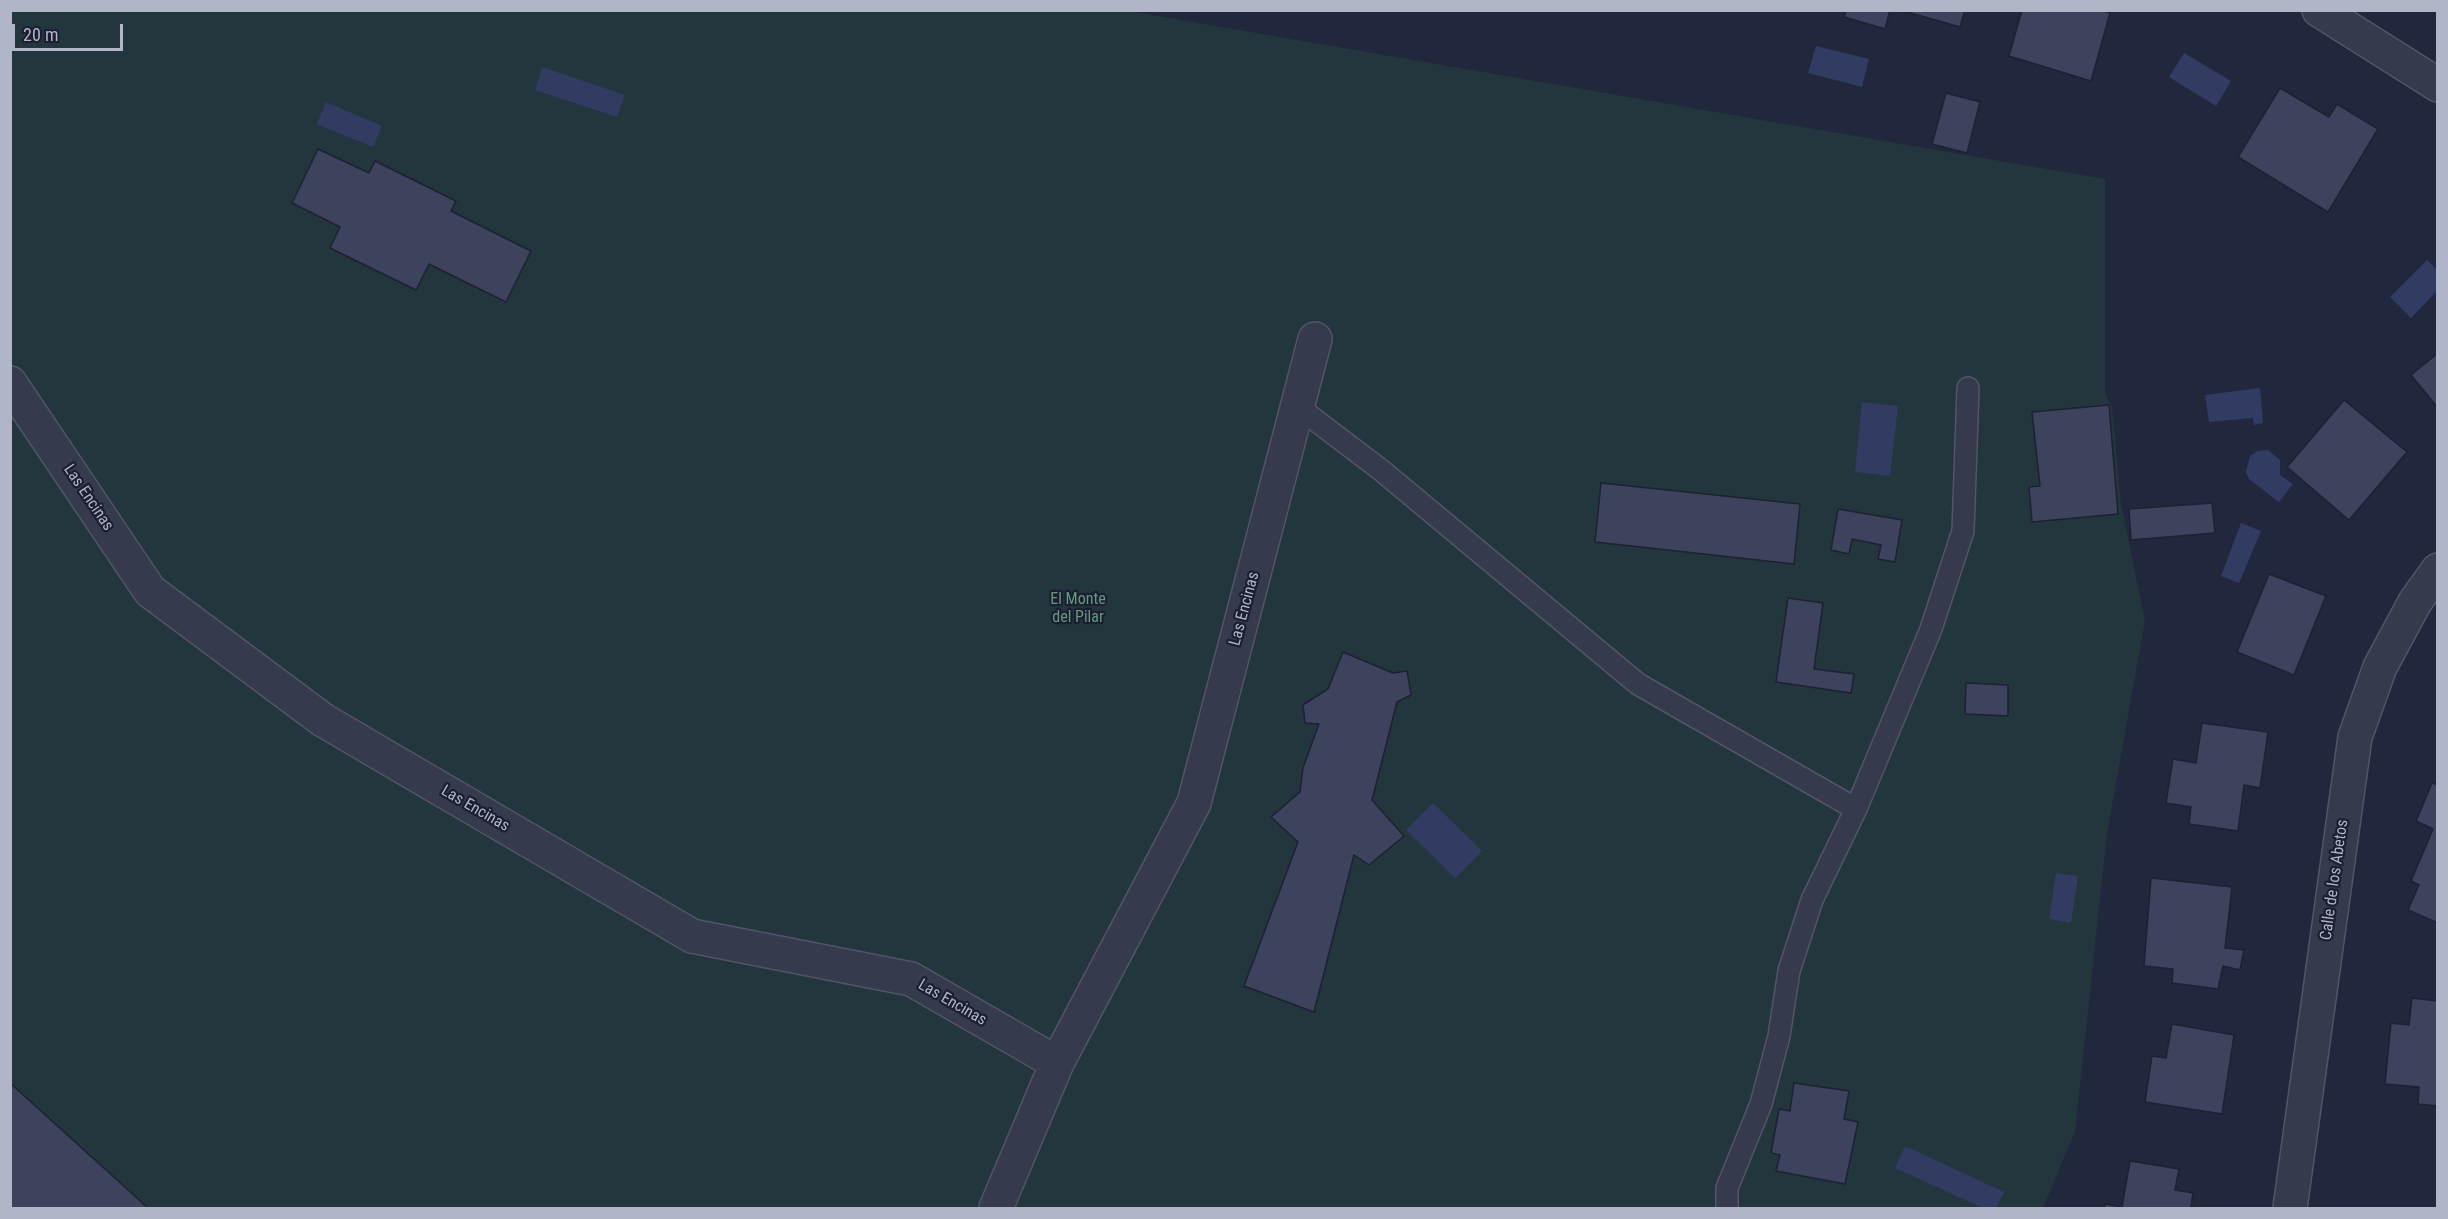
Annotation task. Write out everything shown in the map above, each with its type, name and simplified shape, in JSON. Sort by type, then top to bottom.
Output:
[{"type":"street","points":[[2319,10],[2438,85]]},
{"type":"street","name":"Las Encinas","points":[[996,1209],[1057,1063],[1194,803],[1315,339]]},
{"type":"street","name":"Las Encinas","points":[[10,383],[150,591],[322,720],[692,936],[911,979],[1057,1063]]},
{"type":"street","name":"Calle de los Abetos","points":[[2290,1209],[2355,737],[2380,667],[2415,602],[2438,570]]},
{"type":"lane","points":[[1727,1209],[1727,1188],[1761,1104],[1779,1036],[1789,971],[1812,900],[1856,808],[1931,629],[1963,531],[1968,388]]},
{"type":"lane","points":[[1298,407],[1381,470],[1638,684],[1856,808]]},
{"type":"green space","name":"El Monte del Pilar","points":[[10,11],[1129,11],[2105,179],[2105,394],[2112,407],[2121,504],[2145,621],[2107,834],[2075,1132],[2043,1208],[11,1208]]},
{"type":"water","points":[[1816,46],[1869,59],[1862,87],[1808,73]]},
{"type":"water","points":[[2184,53],[2231,81],[2216,106],[2169,77]]},
{"type":"water","points":[[542,67],[625,95],[617,117],[535,90]]},
{"type":"water","points":[[326,102],[382,126],[373,147],[317,124]]},
{"type":"water","points":[[2427,260],[2437,270],[2437,291],[2411,318],[2390,297]]},
{"type":"water","points":[[2260,388],[2263,423],[2254,425],[2253,418],[2209,422],[2205,395]]},
{"type":"water","points":[[1862,402],[1898,406],[1890,476],[1855,472]]},
{"type":"water","points":[[2268,450],[2280,460],[2280,475],[2293,484],[2279,502],[2249,479],[2246,472],[2250,456],[2258,451]]},
{"type":"water","points":[[2241,523],[2261,531],[2239,583],[2221,576]]},
{"type":"water","points":[[1433,803],[1482,851],[1455,878],[1406,830]]},
{"type":"water","points":[[2056,873],[2078,876],[2071,923],[2049,919]]},
{"type":"water","points":[[1905,1146],[2004,1192],[1996,1208],[1983,1208],[1895,1168]]},
{"type":"building","points":[[1846,10],[1890,10],[1885,29],[1844,17]]},
{"type":"building","points":[[1900,10],[1965,10],[1960,27]]},
{"type":"building","points":[[2022,10],[2101,10],[2110,13],[2091,81],[2009,56]]},
{"type":"building","points":[[2280,88],[2329,117],[2337,104],[2378,129],[2328,212],[2238,157]]},
{"type":"building","points":[[1946,93],[1980,102],[1967,153],[1932,144]]},
{"type":"building","points":[[318,149],[369,173],[375,161],[456,201],[451,211],[531,251],[506,302],[429,264],[416,290],[330,248],[340,227],[292,203]]},
{"type":"building","points":[[2438,353],[2438,408],[2411,375]]},
{"type":"building","points":[[2344,400],[2407,452],[2349,520],[2287,467]]},
{"type":"building","points":[[2109,405],[2118,514],[2032,522],[2029,487],[2040,486],[2032,412]]},
{"type":"building","points":[[1601,483],[1800,504],[1794,564],[1595,542]]},
{"type":"building","points":[[2212,503],[2215,533],[2131,540],[2129,509]]},
{"type":"building","points":[[1838,509],[1902,520],[1895,562],[1878,559],[1881,545],[1852,539],[1849,554],[1831,550]]},
{"type":"building","points":[[2269,574],[2326,596],[2294,675],[2237,652]]},
{"type":"building","points":[[1788,598],[1823,603],[1814,669],[1854,674],[1851,693],[1776,682]]},
{"type":"building","points":[[1343,652],[1393,673],[1407,671],[1411,695],[1397,702],[1372,800],[1404,836],[1369,865],[1354,855],[1314,1012],[1244,986],[1298,842],[1271,817],[1300,792],[1303,768],[1319,724],[1305,723],[1303,705],[1328,689]]},
{"type":"building","points":[[1966,683],[2008,685],[2008,716],[1965,714]]},
{"type":"building","points":[[2202,723],[2268,732],[2260,788],[2244,785],[2238,831],[2189,824],[2191,807],[2166,803],[2173,759],[2196,763]]},
{"type":"building","points":[[2432,783],[2438,785],[2438,923],[2408,910],[2419,885],[2411,881],[2433,829],[2416,821]]},
{"type":"building","points":[[2151,878],[2232,887],[2225,948],[2244,950],[2240,970],[2223,966],[2218,989],[2172,983],[2173,969],[2144,966]]},
{"type":"building","points":[[2412,998],[2438,1001],[2438,1106],[2418,1104],[2419,1087],[2385,1084],[2391,1023],[2409,1025]]},
{"type":"building","points":[[2172,1024],[2234,1035],[2222,1114],[2145,1102],[2152,1056],[2166,1058]]},
{"type":"building","points":[[10,1083],[148,1208],[10,1208]]},
{"type":"building","points":[[1794,1083],[1849,1091],[1844,1119],[1858,1122],[1845,1184],[1776,1171],[1780,1155],[1771,1153],[1779,1109],[1790,1111]]},
{"type":"building","points":[[2130,1161],[2179,1169],[2175,1190],[2193,1193],[2191,1207],[2200,1208],[2104,1208],[2105,1204],[2122,1207]]}]
